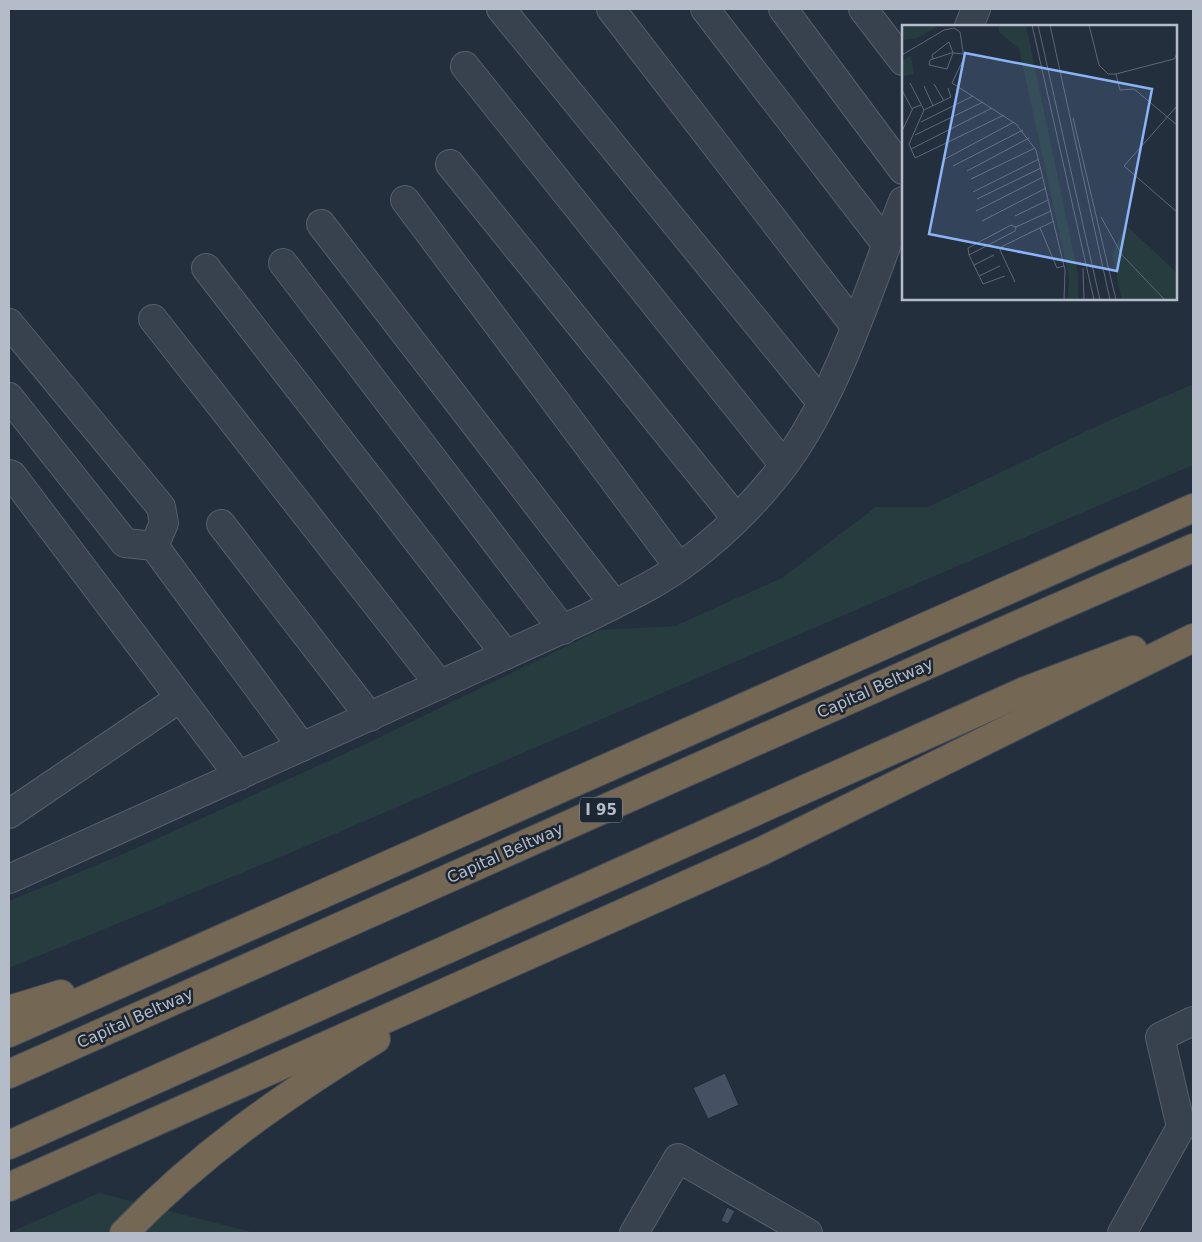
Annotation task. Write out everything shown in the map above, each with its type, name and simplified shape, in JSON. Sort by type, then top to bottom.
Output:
[{"type":"highway","points":[[9,1034],[1193,508]]},
{"type":"highway","name":"Capital Beltway","points":[[9,1074],[999,632],[1193,548]]},
{"type":"highway","points":[[9,1145],[1027,690],[1193,627]]},
{"type":"highway","points":[[9,1187],[762,851],[1193,638]]},
{"type":"highway","points":[[9,1010],[189,953]]},
{"type":"highway","points":[[124,1233],[158,1198],[219,1145],[269,1107],[471,981]]},
{"type":"street","points":[[501,9],[821,402]]},
{"type":"street","points":[[611,9],[855,326]]},
{"type":"street","points":[[705,9],[886,244]]},
{"type":"street","points":[[783,9],[902,169]]},
{"type":"street","points":[[863,9],[902,60]]},
{"type":"street","points":[[969,25],[976,9]]},
{"type":"street","points":[[465,66],[784,465]]},
{"type":"street","points":[[450,164],[736,518]]},
{"type":"street","points":[[405,200],[679,567]]},
{"type":"street","points":[[9,879],[563,630],[679,567],[716,538],[736,518],[784,465],[794,451],[821,402],[855,326],[902,204]]},
{"type":"street","points":[[321,224],[614,604]]},
{"type":"street","points":[[283,263],[563,630]]},
{"type":"street","points":[[206,268],[506,655]]},
{"type":"street","points":[[153,320],[440,685]]},
{"type":"street","points":[[9,323],[161,507],[164,523],[154,546]]},
{"type":"street","points":[[9,397],[125,543],[154,546],[302,747]]},
{"type":"street","points":[[9,474],[12,475],[239,776]]},
{"type":"street","points":[[221,524],[370,717]]},
{"type":"street","points":[[9,814],[180,698]]},
{"type":"street","points":[[1122,1233],[1181,1127],[1160,1037],[1193,1021]]},
{"type":"street","points":[[634,1233],[678,1158],[808,1233]]},
{"type":"green space","points":[[1193,384],[1193,465],[290,853],[9,968],[9,901],[121,855],[368,743],[600,630],[675,626],[782,578],[876,507],[928,507],[1106,422]]},
{"type":"green space","points":[[99,1193],[255,1233],[9,1233]]},
{"type":"building","points":[[725,1073],[739,1105],[708,1119],[693,1088]]},
{"type":"building","points":[[727,1207],[735,1211],[728,1224],[721,1221]]}]
